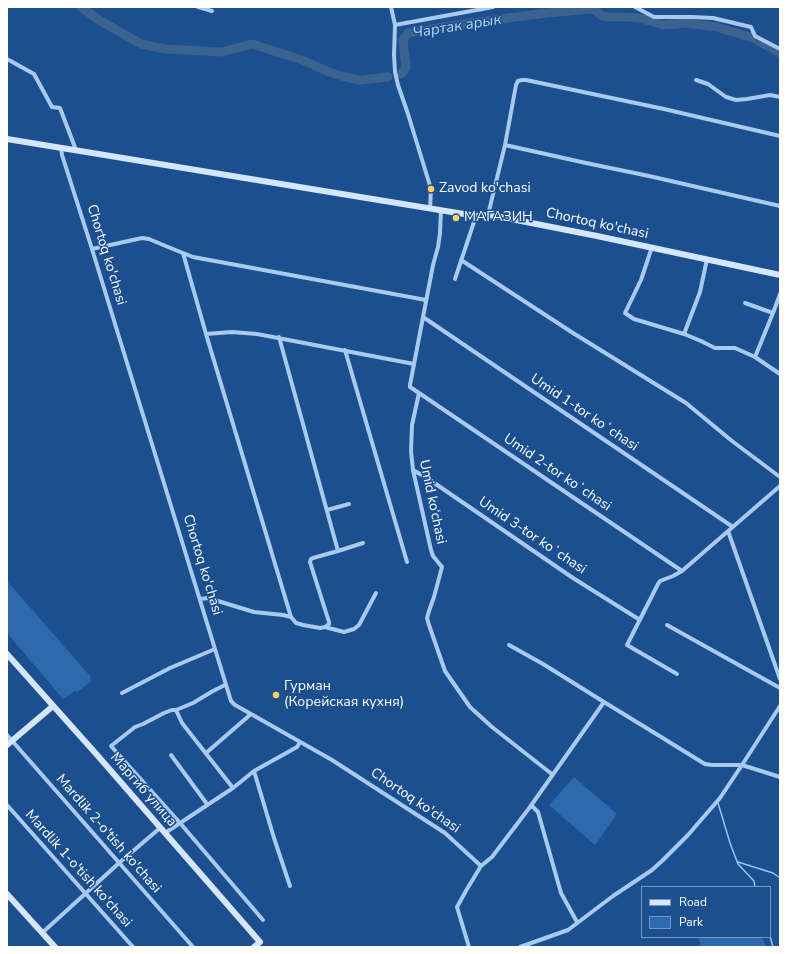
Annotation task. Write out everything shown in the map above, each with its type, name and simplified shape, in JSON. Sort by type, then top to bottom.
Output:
[{"type":"street","points":[[198,7],[212,11]]},
{"type":"street","points":[[391,7],[395,25],[395,72],[431,189],[430,208]]},
{"type":"street","points":[[395,25],[493,7]]},
{"type":"street","points":[[635,7],[654,17],[713,18],[751,27],[755,36],[780,49]]},
{"type":"street","points":[[7,59],[34,74],[52,107],[60,108],[76,150]]},
{"type":"street","points":[[488,215],[505,145],[518,81],[522,80],[664,109],[780,136]]},
{"type":"street","points":[[696,80],[708,84],[726,97],[736,100],[770,95],[780,97]]},
{"type":"street","name":"Chortoq ko'chasi","points":[[7,139],[476,216],[488,215],[652,247],[780,275]]},
{"type":"street","points":[[505,145],[780,206]]},
{"type":"street","name":"Chortoq ko'chasi","points":[[61,148],[200,598],[228,696],[233,703],[332,760],[445,833],[481,866]]},
{"type":"street","points":[[419,393],[410,386],[432,265],[438,247],[441,210]]},
{"type":"street","points":[[455,279],[476,216]]},
{"type":"street","points":[[92,249],[142,238],[150,239],[193,256],[426,300]]},
{"type":"street","points":[[652,247],[641,280],[625,313],[634,319],[684,334],[715,348],[735,348],[755,357],[780,374]]},
{"type":"street","points":[[183,253],[291,617],[294,622],[298,624],[344,632],[354,629],[358,625],[376,593]]},
{"type":"street","points":[[684,334],[700,292],[707,259]]},
{"type":"street","points":[[462,260],[580,337],[686,403],[732,441],[780,477]]},
{"type":"street","points":[[755,357],[774,313],[780,294]]},
{"type":"street","points":[[745,303],[774,313]]},
{"type":"street","name":"Umid 1-tor koʻchasi","points":[[423,317],[733,527]]},
{"type":"street","points":[[206,334],[232,332],[279,337],[414,364]]},
{"type":"street","points":[[279,337],[338,551]]},
{"type":"street","points":[[345,350],[407,562]]},
{"type":"street","name":"Umid ko‘chasi","points":[[419,393],[412,425],[410,451],[431,550],[442,567],[428,618],[445,671],[470,707],[492,727],[553,775]]},
{"type":"street","name":"Umid 2-tor koʻchasi","points":[[419,393],[682,571]]},
{"type":"street","name":"Umid 3-tor koʻchasi","points":[[413,470],[427,478],[573,578],[640,620]]},
{"type":"street","points":[[677,674],[627,645],[658,584],[682,571],[728,530],[780,488]]},
{"type":"street","points":[[326,510],[349,504]]},
{"type":"street","points":[[728,530],[780,679]]},
{"type":"street","points":[[325,628],[328,626],[329,622],[310,562],[311,559],[363,544]]},
{"type":"street","points":[[200,598],[208,598],[254,612],[291,617]]},
{"type":"street","points":[[668,625],[780,688]]},
{"type":"street","points":[[509,645],[543,664],[705,764],[742,765],[780,777]]},
{"type":"street","points":[[122,693],[170,668],[215,649]]},
{"type":"street","name":"Маргиб улица","points":[[7,654],[260,942],[254,947]]},
{"type":"street","points":[[225,685],[193,703],[164,713],[135,727],[111,746],[180,823],[263,920]]},
{"type":"street","points":[[469,947],[457,907],[481,866],[492,857],[531,805],[604,702]]},
{"type":"street","points":[[7,745],[53,706]]},
{"type":"street","points":[[520,947],[568,930],[652,870],[663,860],[688,835],[720,798],[780,706]]},
{"type":"street","points":[[176,710],[182,723],[233,788]]},
{"type":"street","points":[[206,753],[251,714]]},
{"type":"street","name":"Mardlik 2-o'tish ko'chasi","points":[[7,735],[193,947]]},
{"type":"street","points":[[165,833],[233,788],[254,771],[297,747],[300,742]]},
{"type":"street","points":[[171,755],[207,804]]},
{"type":"street","points":[[254,771],[290,886]]},
{"type":"street","name":"Mardlik 1-o'tish ko'chasi","points":[[7,805],[133,947]]},
{"type":"street","points":[[531,805],[539,814],[561,893],[578,922]]},
{"type":"street","points":[[42,933],[85,893],[160,828]]},
{"type":"street","points":[[7,894],[9,902],[42,933],[54,947]]},
{"type":"green space","points":[[7,581],[91,677],[90,678],[92,681],[77,692],[75,691],[63,699],[7,633]]},
{"type":"green space","points":[[574,777],[617,814],[595,845],[549,805]]},
{"type":"green space","points":[[698,938],[762,938],[766,947],[701,947]]},
{"type":"waterway","name":"Чартак арык","points":[[81,7],[99,20],[141,44],[165,49],[221,52],[252,44],[302,60],[329,72],[345,77],[360,80],[388,77]]},
{"type":"waterway","name":"Чартак арык","points":[[401,74],[406,68],[403,40],[408,33],[546,13],[591,9],[602,16],[608,17],[639,18],[664,25],[686,23],[717,27],[753,38],[780,53]]},
{"type":"waterway","points":[[718,803],[738,864],[754,881],[755,886]]},
{"type":"waterway","points":[[738,862],[773,873],[780,878]]},
{"type":"waterway","points":[[771,938],[773,947]]},
{"type":"place","name":"Zavod ko'chasi","points":[[431,189]]},
{"type":"place","name":"МАГАЗИН","points":[[456,218]]},
{"type":"place","name":"Гурман (Корейская кухня)","points":[[276,695]]}]
